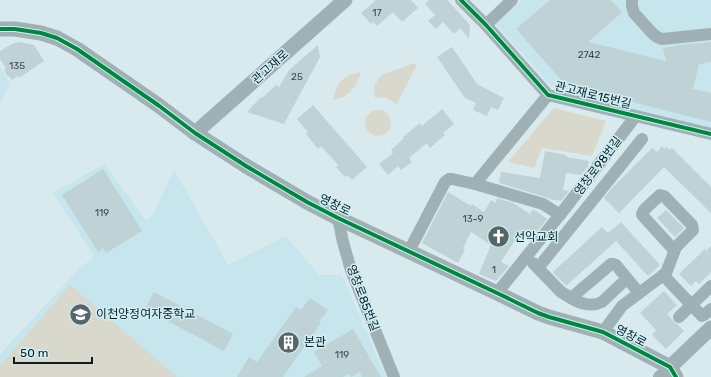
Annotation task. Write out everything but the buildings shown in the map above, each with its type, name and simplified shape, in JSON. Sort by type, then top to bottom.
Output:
[{"type":"street","name":"관고재로","points":[[195,133],[345,0]]},
{"type":"street","name":"관고재로15번길","points":[[461,0],[486,25],[548,95],[711,134]]},
{"type":"street","points":[[486,25],[512,0]]},
{"type":"street","points":[[632,0],[634,12],[657,37],[662,39],[711,34]]},
{"type":"street","name":"영창로","points":[[0,29],[15,29],[41,33],[57,38],[77,49],[158,105],[195,133],[246,166],[307,202],[543,316],[603,332],[668,374]]},
{"type":"street","points":[[475,184],[548,95]]},
{"type":"street","name":"영창로98번길","points":[[497,293],[560,215],[635,116]]},
{"type":"street","points":[[538,268],[642,139]]},
{"type":"street","points":[[409,251],[445,182],[448,179],[475,184],[543,204],[560,215]]},
{"type":"street","points":[[603,332],[622,306],[663,275],[676,247],[693,230],[693,227],[664,196],[660,195],[644,210],[642,214],[674,250]]},
{"type":"street","name":"영창로85번길","points":[[338,218],[351,270],[394,377]]},
{"type":"street","points":[[527,256],[561,292],[583,304],[599,304],[621,284]]},
{"type":"street","points":[[571,298],[611,264],[616,265],[639,293]]},
{"type":"street","points":[[663,275],[703,316],[711,309]]},
{"type":"street","points":[[679,317],[711,286]]},
{"type":"street","points":[[668,374],[711,328]]},
{"type":"shaded area","points":[[522,0],[711,0],[711,129],[558,93],[495,24]]},
{"type":"shaded area","points":[[414,63],[417,65],[396,105],[387,98],[375,98],[374,86],[380,77],[386,73]]},
{"type":"shaded area","points":[[0,66],[10,83],[0,105]]},
{"type":"shaded area","points":[[361,72],[357,82],[348,94],[339,99],[333,100],[339,84],[345,77]]},
{"type":"shaded area","points":[[554,108],[606,121],[592,156],[542,148],[534,168],[508,162]]},
{"type":"shaded area","points":[[378,110],[387,114],[391,123],[387,132],[378,136],[369,132],[365,123],[369,114]]},
{"type":"shaded area","points":[[104,164],[146,220],[152,216],[174,170],[228,265],[286,236],[319,275],[342,275],[386,377],[0,377],[0,354],[74,274],[94,256],[53,193]]},
{"type":"shaded area","name":"이천양정여자중학교","points":[[70,285],[177,377],[0,377],[0,366]]},
{"type":"cycle path","points":[[461,0],[486,25],[548,95],[711,134]]},
{"type":"cycle path","points":[[0,29],[15,29],[41,33],[57,38],[77,49],[158,105],[195,133],[246,166],[307,202],[538,313],[603,332],[670,367],[676,377]]},
{"type":"place","name":"선악교회","points":[[498,237]]},
{"type":"place","name":"이천양정여자중학교","points":[[80,314]]},
{"type":"place","name":"본관","points":[[289,342]]}]
